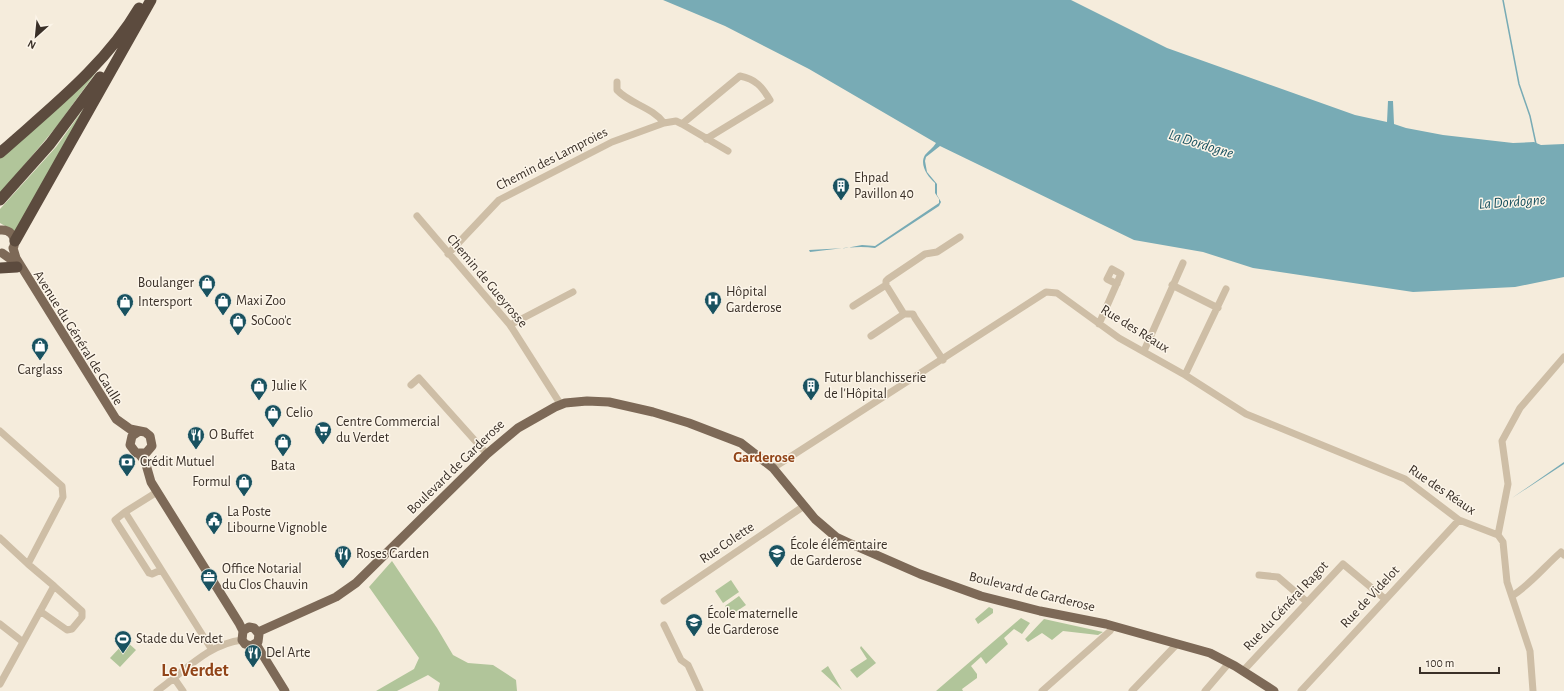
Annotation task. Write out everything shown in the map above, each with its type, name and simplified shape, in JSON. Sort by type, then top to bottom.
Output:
[{"type":"highway","points":[[0,153],[70,91],[105,53],[144,0]]},
{"type":"highway","points":[[14,244],[151,0]]},
{"type":"highway","points":[[0,200],[50,144],[136,26]]},
{"type":"highway","points":[[0,268],[17,267]]},
{"type":"main road","name":"Avenue du Général de Gaulle","points":[[0,229],[12,233],[16,258],[116,419],[130,429],[138,432],[145,432],[150,436],[152,442],[149,451],[152,474],[246,629]]},
{"type":"main road","name":"Avenue du Général de Gaulle","points":[[1,253],[8,252],[14,244]]},
{"type":"main road","name":"Avenue du Général de Gaulle","points":[[1,253],[12,260],[17,267],[114,423],[130,439],[131,449],[139,454],[145,462],[151,482],[157,492],[246,629],[258,632]]},
{"type":"main road","name":"Boulevard de Garderose","points":[[258,632],[325,602],[349,588],[375,566],[487,454],[518,428],[560,405],[576,402],[603,402],[623,404],[660,414],[703,428],[736,441],[773,468],[815,519],[836,537],[944,583],[1002,602],[1113,626],[1210,652],[1274,691]]},
{"type":"main road","points":[[130,439],[138,432]]},
{"type":"main road","points":[[139,454],[149,451]]},
{"type":"main road","points":[[246,629],[242,640],[248,646],[256,644],[260,637],[258,632]]},
{"type":"main road","points":[[256,644],[286,691]]},
{"type":"street","points":[[682,124],[740,76],[752,79],[762,87],[770,100],[706,139]]},
{"type":"street","points":[[617,82],[617,90],[622,95],[658,116],[664,123]]},
{"type":"street","name":"Chemin des Lamproies","points":[[448,254],[500,200],[612,142],[664,123],[676,121],[728,151]]},
{"type":"street","name":"Chemin de Gueyrosse","points":[[417,216],[510,325],[560,405]]},
{"type":"street","points":[[853,306],[886,285],[886,281],[888,279],[924,254],[937,252],[960,237]]},
{"type":"street","points":[[1144,351],[1183,263]]},
{"type":"street","points":[[1099,324],[1117,284]]},
{"type":"street","points":[[886,285],[904,314]]},
{"type":"street","points":[[1172,285],[1218,308]]},
{"type":"street","points":[[1186,375],[1226,289]]},
{"type":"street","points":[[510,325],[573,292]]},
{"type":"street","name":"Rue des Réaux","points":[[773,468],[943,360],[1046,292],[1057,293],[1119,338],[1186,375],[1246,414],[1405,479],[1459,520],[1498,535]]},
{"type":"street","points":[[871,336],[904,314],[913,314],[943,360]]},
{"type":"street","points":[[1533,691],[1530,651],[1507,582],[1503,542],[1498,535],[1508,484],[1502,440],[1520,408],[1564,357]]},
{"type":"street","points":[[411,385],[420,378],[487,454]]},
{"type":"street","points":[[0,431],[62,486],[64,492],[63,497],[28,564]]},
{"type":"street","points":[[157,492],[115,520],[149,574],[161,570]]},
{"type":"street","name":"Rue Colette","points":[[664,601],[804,506]]},
{"type":"street","points":[[125,512],[212,650]]},
{"type":"street","name":"Rue de Videlot","points":[[1301,691],[1459,520]]},
{"type":"street","points":[[0,538],[82,611],[82,617],[72,628],[67,630],[40,611]]},
{"type":"street","points":[[1512,596],[1531,582],[1561,552],[1564,555]]},
{"type":"street","name":"Rue du Général Ragot","points":[[1243,671],[1343,564],[1385,599]]},
{"type":"street","points":[[1259,575],[1278,576],[1307,602]]},
{"type":"street","points":[[0,684],[54,586]]},
{"type":"street","points":[[0,624],[23,642]]},
{"type":"street","points":[[664,624],[680,658],[688,665],[700,691]]},
{"type":"street","points":[[1042,691],[1107,634],[1113,626]]},
{"type":"street","points":[[157,691],[212,650],[227,643],[242,640]]},
{"type":"street","points":[[1132,691],[1177,644]]},
{"type":"street","points":[[1205,691],[1229,663]]},
{"type":"street","points":[[174,678],[182,691]]},
{"type":"green space","points":[[110,53],[57,126],[0,194],[0,158]]},
{"type":"green space","points":[[92,97],[17,233],[0,223],[0,209],[56,147]]},
{"type":"green space","points":[[392,561],[437,628],[453,655],[468,663],[493,665],[516,680],[517,691],[438,691],[440,683],[428,675],[397,691],[376,691],[414,669],[419,658],[369,587]]},
{"type":"green space","points":[[731,580],[739,592],[723,603],[715,591]]},
{"type":"green space","points":[[739,596],[746,605],[731,615],[725,606]]},
{"type":"green space","points":[[989,607],[993,609],[993,613],[978,624],[975,619]]},
{"type":"green space","points":[[1021,618],[1030,623],[1022,634],[1014,629],[1004,638],[1008,644],[986,664],[981,657],[971,666],[977,674],[977,678],[962,689],[963,691],[936,691]]},
{"type":"green space","points":[[1044,619],[1103,632],[1098,635],[1063,631],[1052,640],[1042,633],[1028,642],[1025,639]]},
{"type":"green space","name":"Stade du Verdet","points":[[126,641],[136,650],[120,667],[110,658]]},
{"type":"green space","points":[[861,646],[876,663],[857,678],[850,670],[867,659],[860,648]]},
{"type":"green space","points":[[828,666],[842,690],[821,671]]},
{"type":"water","name":"La Dordogne","points":[[663,0],[1071,0],[1167,48],[1355,115],[1387,122],[1388,101],[1393,101],[1394,124],[1406,128],[1443,135],[1513,143],[1534,142],[1541,145],[1564,144],[1564,277],[1515,287],[1413,292],[1253,268],[1203,252],[1134,240],[940,146],[926,157],[925,161],[927,172],[937,184],[937,195],[941,202],[939,206],[875,248],[848,248],[862,245],[875,246],[939,203],[939,199],[935,193],[935,183],[927,174],[923,163],[925,155],[936,143],[809,69],[725,26]]},
{"type":"water","points":[[841,248],[810,252],[809,250]]},
{"type":"water","points":[[1564,462],[1564,464],[1512,498]]},
{"type":"waterway","points":[[1503,0],[1519,84],[1530,116],[1536,144]]},
{"type":"place","name":"Ehpad Pavillon 40","points":[[841,201]]},
{"type":"place","name":"Boulanger","points":[[207,298]]},
{"type":"place","name":"Hôpital Garderose","points":[[713,315]]},
{"type":"place","name":"Maxi Zoo","points":[[223,316]]},
{"type":"place","name":"Intersport","points":[[125,317]]},
{"type":"place","name":"SoCoo'c","points":[[238,336]]},
{"type":"place","name":"Carglass","points":[[40,361]]},
{"type":"place","name":"Julie K","points":[[259,401]]},
{"type":"place","name":"Futur blanchisserie de l'Hôpital","points":[[811,401]]},
{"type":"place","name":"Celio","points":[[273,428]]},
{"type":"place","name":"Centre Commercial du Verdet","points":[[323,445]]},
{"type":"place","name":"O Buffet","points":[[196,450]]},
{"type":"place","name":"Bata","points":[[283,457]]},
{"type":"place","name":"Crédit Mutuel","points":[[127,477]]},
{"type":"place","name":"Formul","points":[[244,497]]},
{"type":"place","name":"La Poste Libourne Vignoble","points":[[214,535]]},
{"type":"place","name":"École élémentaire de Garderose","points":[[777,568]]},
{"type":"place","name":"Roses Garden","points":[[343,569]]},
{"type":"place","name":"Office Notarial du Clos Chauvin","points":[[209,592]]},
{"type":"place","name":"École maternelle de Garderose","points":[[694,637]]},
{"type":"place","name":"Stade du Verdet","points":[[123,654]]},
{"type":"place","name":"Del Arte","points":[[253,668]]},
{"type":"district","name":"Garderose","points":[[764,457]]},
{"type":"district","name":"Le Verdet","points":[[195,671]]}]
